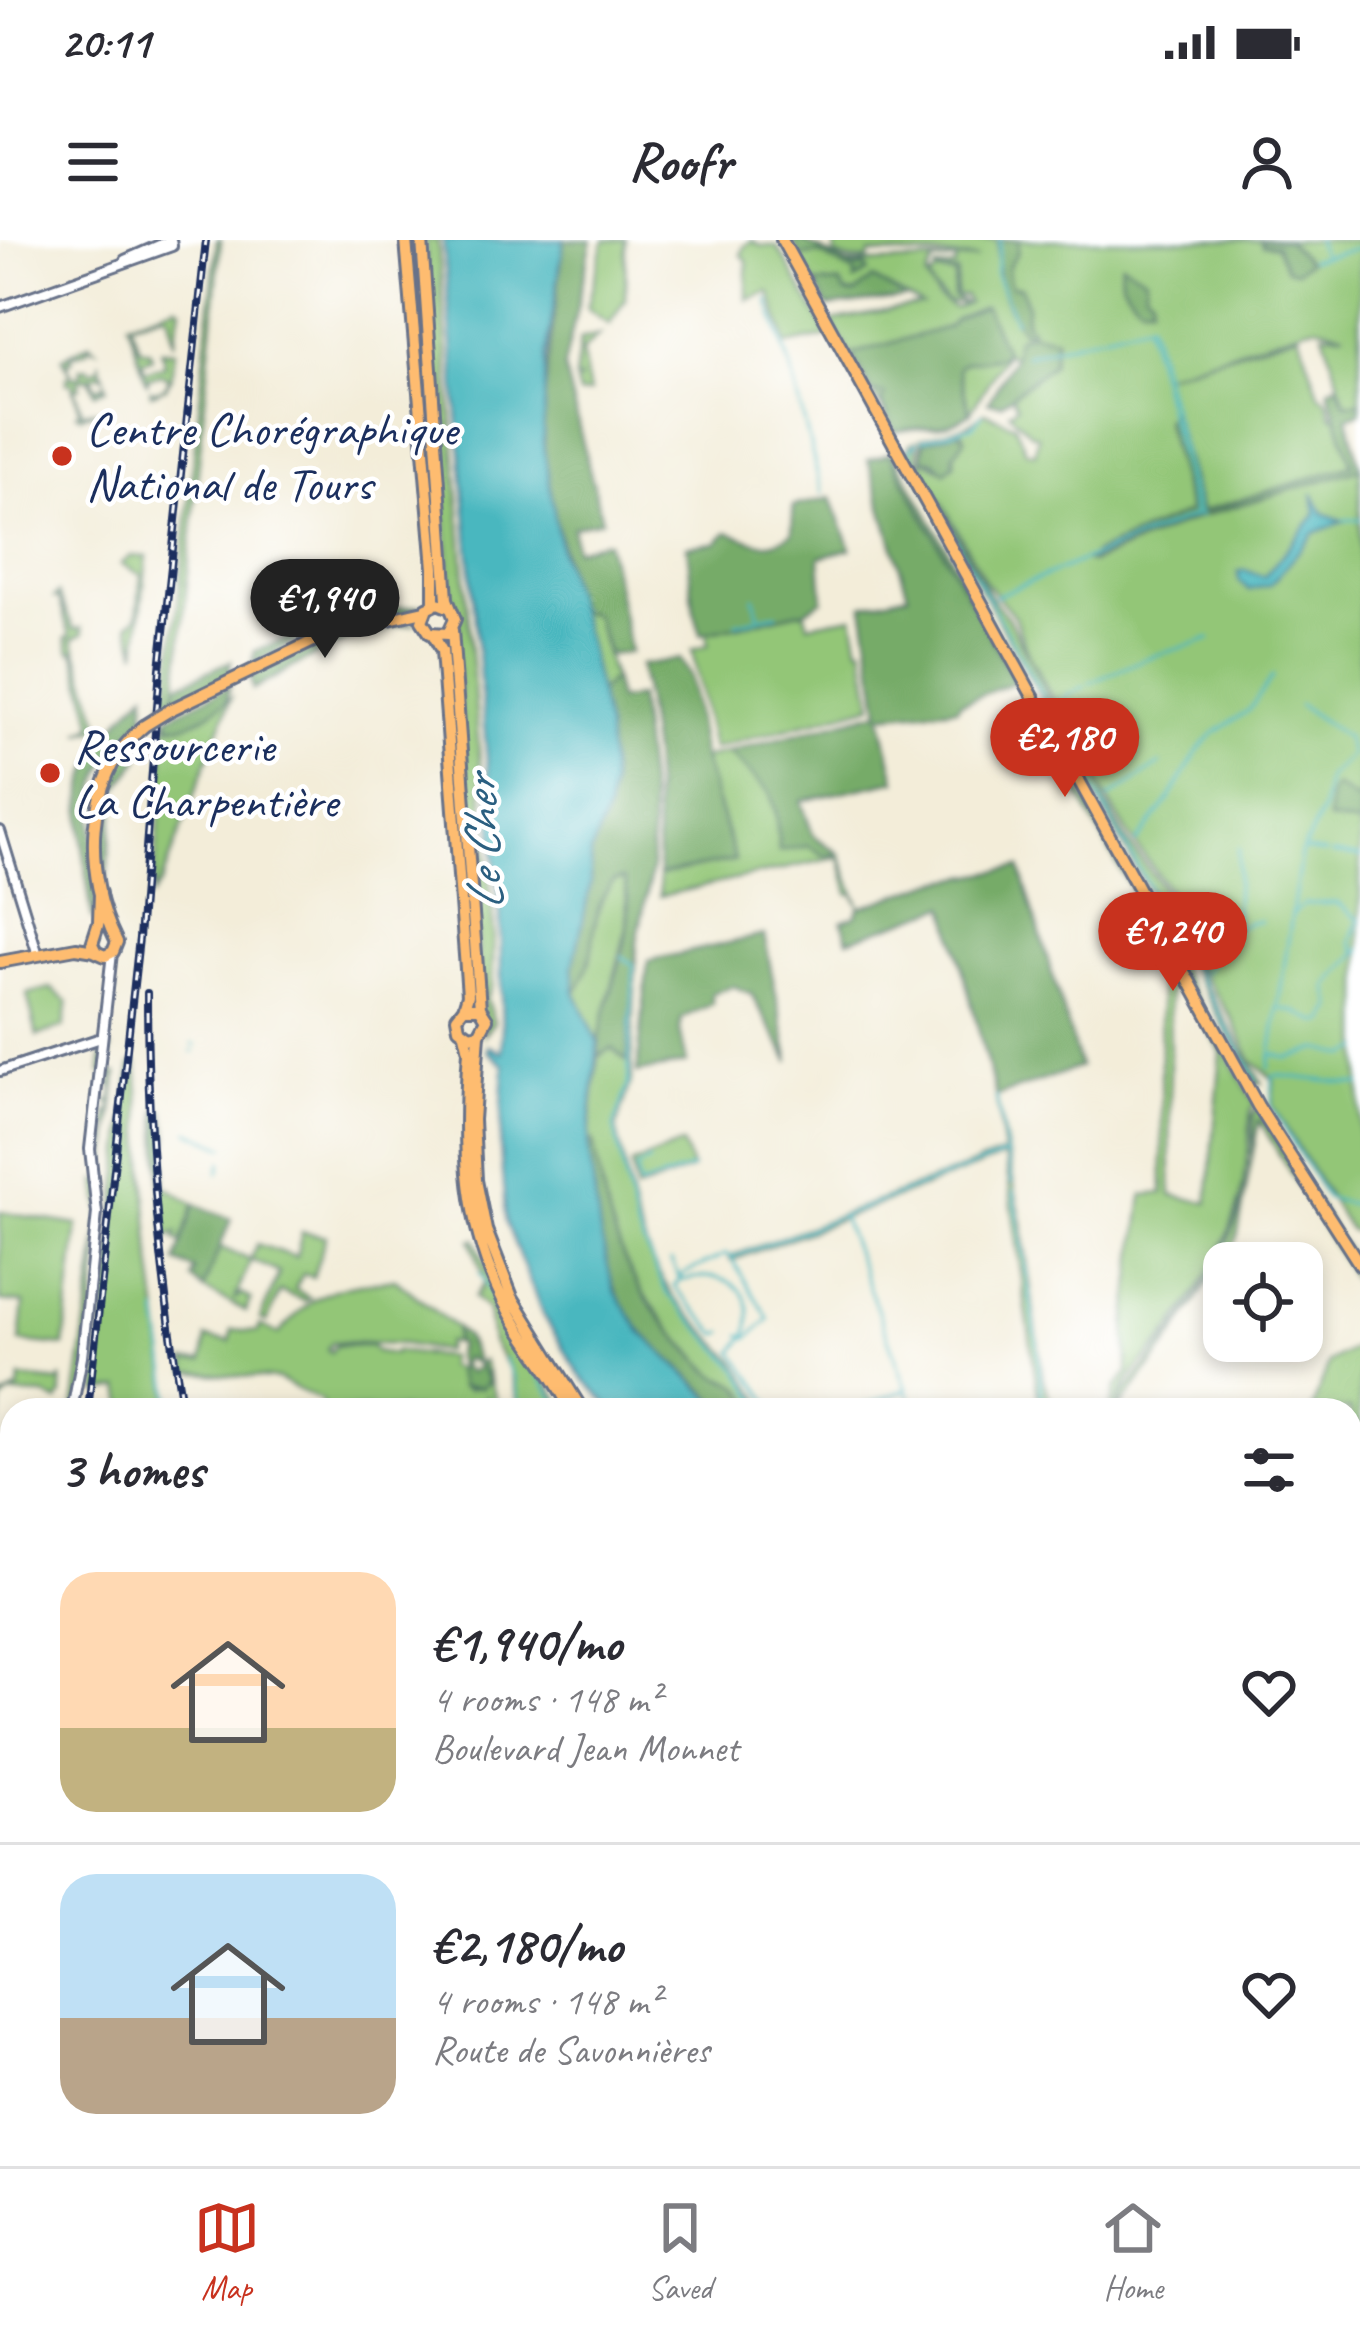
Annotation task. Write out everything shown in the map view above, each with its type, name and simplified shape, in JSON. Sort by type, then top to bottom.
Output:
[{"type":"main road","points":[[406,240],[434,568],[424,626]]},
{"type":"main road","points":[[422,240],[426,338],[450,608],[455,619],[452,630],[480,1008],[487,1019],[479,1034],[473,1142],[486,1231],[512,1297],[575,1398]]},
{"type":"main road","points":[[780,240],[1246,1084],[1360,1265]]},
{"type":"main road","points":[[99,946],[94,834],[99,794],[115,758],[144,726],[332,632],[419,614],[430,606],[450,608]]},
{"type":"main road","points":[[390,617],[415,619],[434,635],[442,650],[468,994],[457,1022],[469,1051],[465,1161],[477,1231],[505,1303],[564,1398]]},
{"type":"main road","points":[[434,635],[452,630]]},
{"type":"main road","points":[[0,962],[117,942],[100,893]]},
{"type":"main road","points":[[99,946],[110,932]]},
{"type":"main road","points":[[464,1008],[480,1008]]},
{"type":"main road","points":[[465,1034],[479,1034]]},
{"type":"street","points":[[0,307],[171,243]]},
{"type":"street","points":[[0,831],[38,955]]},
{"type":"street","points":[[72,1398],[97,1213],[90,1155],[108,980],[99,946]]},
{"type":"street","points":[[0,1071],[102,1038]]},
{"type":"green space","points":[[217,240],[221,240],[176,693],[161,708],[169,686]]},
{"type":"green space","points":[[409,240],[418,240],[443,592],[440,592]]},
{"type":"green space","points":[[425,240],[438,240],[494,935],[492,986],[486,998],[494,1022],[484,1035],[455,636],[460,620],[451,595]]},
{"type":"green space","points":[[564,240],[592,240],[564,367],[602,520],[573,527],[575,549],[607,541],[630,652],[609,655],[594,615],[575,609],[546,477],[542,414]]},
{"type":"green space","points":[[604,240],[626,240],[625,300],[609,324],[587,308]]},
{"type":"green space","points":[[792,240],[801,240],[855,268],[866,267],[868,272],[855,281],[855,273],[820,254],[799,256]]},
{"type":"green space","points":[[835,240],[1360,240],[1360,402],[1346,403],[1323,333],[1345,333],[1316,326],[1161,375],[1299,333],[1319,393],[1332,416],[1338,415],[1353,465],[1201,512],[1171,412],[1165,421],[1189,512],[1085,560],[1091,563],[1199,517],[1360,469],[1360,1232],[1349,1230],[1272,1105],[1274,1080],[1252,1061],[1196,963],[1168,889],[1101,787],[1078,720],[1056,704],[1029,656],[1014,616],[987,584],[922,466],[921,439],[966,426],[985,412],[1015,425],[1026,451],[1035,453],[1038,436],[1009,412],[1017,406],[1012,396],[1052,364],[1054,348],[1013,358],[1006,353],[970,413],[957,367],[1000,357],[1005,351],[985,308],[957,318],[948,327],[856,353],[864,378],[831,321],[921,305],[873,279],[855,294],[846,293],[840,283],[815,284],[799,256],[819,254],[856,274],[856,280],[868,272],[849,264],[954,260],[933,263],[926,278],[938,298],[954,308],[968,303],[965,296],[956,296],[957,273],[934,269],[978,258],[870,254],[869,260],[848,260],[835,255]],"holes":[[[963,432],[965,439],[953,454],[954,464],[945,471],[922,459],[924,442]]]},
{"type":"green space","points":[[998,240],[1019,240],[1008,276],[1011,286],[1021,287],[1031,329],[1023,331],[1005,299]]},
{"type":"green space","points":[[1261,240],[1286,240],[1308,262],[1296,271],[1286,269],[1276,246],[1262,245]]},
{"type":"green space","points":[[751,241],[777,246],[829,336],[787,345],[770,292],[747,300],[747,260],[741,255]]},
{"type":"green space","points":[[1122,263],[1146,277],[1145,290],[1152,304],[1140,304],[1127,291]]},
{"type":"green space","points":[[937,272],[955,275],[953,297],[964,302],[948,303],[933,288],[929,278]]},
{"type":"green space","points":[[872,279],[907,298],[828,307],[815,284],[840,283],[846,293],[855,294]]},
{"type":"green space","points":[[177,305],[181,308],[174,343],[169,316],[163,313],[130,323],[140,348],[150,351],[152,358],[142,361],[145,371],[165,365],[161,350],[175,351],[167,384],[168,378],[161,374],[148,378],[147,384],[128,322]]},
{"type":"green space","points":[[985,307],[1005,351],[1000,357],[958,367],[970,413],[943,426],[895,432],[882,403],[885,395],[872,392],[855,353],[948,327],[957,318]]},
{"type":"green space","points":[[1030,333],[1056,338],[1052,364],[1001,404],[988,402],[1013,358],[1016,338]]},
{"type":"green space","points":[[600,334],[582,351],[590,392],[579,394],[576,383],[580,379],[575,379],[580,339]]},
{"type":"green space","points":[[90,343],[95,348],[87,346],[87,351],[71,356],[67,363],[72,377],[82,374],[80,368],[90,371],[100,364],[104,377],[92,377],[95,388],[105,381],[107,388],[95,393],[89,377],[78,380],[80,387],[75,388],[82,412],[99,410],[81,416],[63,358]]},
{"type":"green space","points":[[1337,384],[1346,403],[1360,402],[1360,413],[1348,416],[1360,469],[1199,517],[1086,562],[1094,553],[1189,512],[1165,420],[1172,410],[1201,512],[1352,465],[1329,393]]},
{"type":"green space","points":[[872,392],[886,394],[882,403],[890,423]]},
{"type":"green space","points":[[960,431],[965,439],[945,472],[933,461],[922,459],[924,442]]},
{"type":"green space","points":[[917,441],[925,478],[990,596],[1009,619],[1051,703],[1076,724],[1106,803],[1163,889],[1190,959],[1262,1083],[1255,1083],[906,454]]},
{"type":"green space","points":[[893,452],[1255,1104],[1250,1112],[1245,1178],[1224,1242],[1203,1242],[1200,1287],[1119,1398],[1113,1398],[1128,1373],[1126,1325],[1143,1195],[1163,1193],[1159,940],[889,453]],"holes":[[[1169,960],[1221,1052],[1208,1203],[1171,1195]]]},
{"type":"green space","points":[[889,453],[1015,682],[957,708],[881,715],[896,780],[801,801],[813,835],[836,855],[825,856],[808,846],[779,851],[770,793],[728,752],[880,711],[863,605],[908,594],[868,460]]},
{"type":"green space","points":[[831,498],[851,549],[820,557],[823,600],[804,611],[701,634],[687,546],[716,543],[727,532],[758,543],[774,542],[792,533],[793,506]]},
{"type":"green space","points":[[131,556],[147,557],[137,652],[129,624],[137,617],[141,575],[121,564]]},
{"type":"green space","points":[[58,593],[74,629],[82,628],[83,634],[73,639],[102,728],[80,733],[94,725],[74,651],[70,652],[66,638],[70,636],[59,599],[54,598]]},
{"type":"green space","points":[[422,606],[328,628],[252,664],[255,651],[355,611]]},
{"type":"green space","points":[[575,609],[595,615],[613,679],[598,693],[588,644]]},
{"type":"green space","points":[[804,611],[808,624],[853,616],[873,705],[712,749],[692,650],[708,645],[706,633]]},
{"type":"green space","points":[[397,622],[415,624],[350,639],[253,690],[250,677],[287,659],[339,637]]},
{"type":"green space","points":[[680,659],[690,676],[703,758],[735,860],[659,875],[652,754],[640,665]]},
{"type":"green space","points":[[231,661],[229,676],[170,705],[177,685]]},
{"type":"green space","points":[[613,679],[618,700],[638,697],[651,811],[652,868],[637,942],[627,1061],[612,1048],[598,1057],[628,924],[624,879],[614,881],[605,894],[589,964],[575,992],[572,973],[591,853],[607,810],[607,730],[598,693]]},
{"type":"green space","points":[[230,686],[226,702],[206,716],[184,725],[168,724],[169,716]]},
{"type":"green space","points":[[146,692],[144,720],[120,742],[96,789],[96,923],[83,850],[83,796],[101,746]]},
{"type":"green space","points":[[231,698],[153,894],[167,717],[170,726],[195,721]]},
{"type":"green space","points":[[143,734],[140,758],[117,790],[106,879],[99,841],[103,801],[118,764]]},
{"type":"green space","points":[[728,752],[770,793],[779,851],[809,846],[825,856],[836,851],[840,854],[860,907],[853,893],[849,894],[840,857],[660,896],[659,875],[735,860],[703,758]]},
{"type":"green space","points":[[1335,786],[1360,802],[1360,825],[1328,820],[1329,794]]},
{"type":"green space","points":[[607,810],[626,883],[627,926],[598,1042],[575,992]]},
{"type":"green space","points":[[1020,867],[1080,1067],[996,1097],[946,906],[848,940],[842,921],[855,916],[860,907],[938,881]]},
{"type":"green space","points":[[764,935],[790,1062],[751,994],[733,986],[712,993],[712,1004],[682,1018],[687,1063],[637,1073],[648,961]]},
{"type":"green space","points":[[637,942],[631,1082],[616,1128],[636,1220],[673,1297],[735,1361],[759,1398],[747,1398],[740,1387],[719,1379],[675,1335],[633,1280],[606,1214],[593,1142],[588,1145],[598,1057],[612,1048],[626,1060]]},
{"type":"green space","points":[[51,988],[68,1002],[64,1027],[37,1036],[27,994]]},
{"type":"green space","points":[[103,1048],[111,1048],[109,1072],[117,1074],[84,1398],[76,1398],[101,1215],[97,1181],[105,1181],[106,1162],[102,1161],[107,1151],[103,1150],[108,1148],[105,1135],[109,1135],[106,1124],[111,1114],[107,1113],[112,1103],[108,1102],[113,1100],[114,1086],[110,1085],[115,1078],[101,1072]]},
{"type":"green space","points":[[131,1064],[137,1064],[150,1244],[169,1398],[123,1398],[121,1388],[97,1392]]},
{"type":"green space","points":[[996,1097],[1022,1222],[1043,1379],[1050,1398],[1038,1398],[1005,1156],[731,1261],[729,1257],[1004,1153]]},
{"type":"green space","points":[[1258,1108],[1360,1272],[1360,1291],[1259,1120],[1237,1238],[1228,1242],[1252,1156],[1253,1115]]},
{"type":"green space","points":[[157,1110],[164,1111],[169,1135],[165,1183],[161,1183]]},
{"type":"green space","points":[[593,1141],[617,1240],[642,1292],[712,1373],[733,1382],[748,1398],[712,1398],[627,1312],[601,1244],[588,1145]]},
{"type":"green space","points":[[682,1144],[692,1169],[636,1191],[631,1165]]},
{"type":"green space","points":[[161,1183],[194,1204],[182,1242],[175,1240],[177,1233],[166,1237]]},
{"type":"green space","points":[[194,1204],[231,1219],[203,1289],[192,1279],[195,1270],[176,1262]]},
{"type":"green space","points":[[0,1212],[78,1225],[64,1346],[20,1342],[24,1303],[0,1301]]},
{"type":"green space","points":[[302,1232],[326,1236],[313,1277],[303,1274],[295,1289],[310,1298],[305,1301],[280,1291],[267,1322],[260,1319],[279,1273],[251,1260],[235,1298],[241,1294],[251,1299],[246,1311],[203,1289],[220,1247],[250,1260],[257,1244],[296,1257]]},
{"type":"green space","points":[[475,1239],[511,1324],[558,1398],[517,1398],[510,1370],[492,1342],[488,1311],[474,1297],[485,1282],[471,1240]]},
{"type":"green space","points":[[395,1279],[456,1328],[454,1343],[447,1342],[445,1351],[403,1344],[333,1342],[327,1349],[372,1346],[394,1354],[449,1357],[448,1367],[455,1369],[461,1387],[468,1390],[489,1383],[476,1364],[483,1360],[496,1398],[315,1398],[277,1379],[188,1372],[186,1361],[203,1361],[206,1338],[230,1341],[232,1330],[258,1332],[260,1325],[279,1334],[318,1298],[358,1284]]},
{"type":"green space","points":[[1203,1287],[1168,1345],[1127,1398],[1121,1398],[1171,1334]]},
{"type":"green space","points":[[456,1328],[476,1360],[465,1358],[461,1365],[468,1373],[479,1366],[488,1380],[482,1388],[461,1387]]},
{"type":"green space","points":[[1360,1344],[1360,1398],[1316,1398],[1329,1362]]},
{"type":"green space","points":[[61,1377],[60,1398],[11,1394],[3,1398],[19,1389],[20,1378],[60,1382]]},
{"type":"water","points":[[443,240],[564,240],[546,357],[543,443],[561,554],[588,643],[607,730],[611,784],[591,853],[591,881],[573,967],[575,992],[598,1042],[588,1146],[600,1233],[614,1290],[643,1334],[711,1398],[602,1398],[580,1375],[543,1315],[506,1223],[500,1147],[504,1065],[487,1051],[488,1046],[502,1052],[500,915]]},
{"type":"water","points":[[1313,493],[1323,513],[1344,521],[1314,533],[1270,585],[1249,590],[1239,581],[1238,572],[1264,577],[1316,514]]},
{"type":"waterway","points":[[1000,240],[996,275],[1015,321]]},
{"type":"waterway","points":[[1317,240],[1322,255]]},
{"type":"waterway","points":[[1310,260],[1360,248]]},
{"type":"waterway","points":[[768,300],[822,493]]},
{"type":"waterway","points":[[1025,355],[1150,322],[1199,517]]},
{"type":"waterway","points":[[995,596],[1194,516],[1146,323]]},
{"type":"waterway","points":[[922,440],[972,426],[982,414]]},
{"type":"waterway","points":[[917,442],[910,449],[912,462],[1256,1080]]},
{"type":"waterway","points":[[1344,520],[1360,519]]},
{"type":"waterway","points":[[754,597],[759,617],[777,614]]},
{"type":"waterway","points":[[736,623],[758,618]]},
{"type":"waterway","points":[[1090,683],[1147,658],[1210,639]]},
{"type":"waterway","points":[[1136,843],[1197,752],[1212,735],[1249,710],[1273,676]]},
{"type":"waterway","points":[[1056,702],[1085,686]]},
{"type":"waterway","points":[[1269,1068],[1301,854],[1322,811],[1327,778],[1351,755],[1346,737],[1299,705]]},
{"type":"waterway","points":[[1109,798],[1160,764]]},
{"type":"waterway","points":[[1235,924],[1239,848]]},
{"type":"waterway","points":[[1304,850],[1326,853]]},
{"type":"waterway","points":[[1332,854],[1360,857]]},
{"type":"waterway","points":[[1292,915],[1304,904],[1337,903],[1359,920],[1351,941],[1355,950]]},
{"type":"waterway","points":[[1204,972],[1234,931],[1260,921]]},
{"type":"waterway","points":[[1277,1009],[1325,1022],[1333,1007],[1328,987],[1360,949]]},
{"type":"waterway","points":[[622,956],[634,965],[628,1085],[614,1127],[636,1227],[667,1293],[739,1370],[756,1398]]},
{"type":"waterway","points":[[1273,1054],[1288,1058],[1320,1049],[1347,1056],[1360,1049]]},
{"type":"waterway","points":[[1276,1075],[1360,1085]]},
{"type":"waterway","points":[[1273,1076],[1271,1106],[1326,1198],[1360,1206]]},
{"type":"waterway","points":[[996,1097],[1012,1183]]},
{"type":"waterway","points":[[189,1131],[225,1147]]},
{"type":"waterway","points":[[910,1398],[842,1216],[1006,1154]]},
{"type":"waterway","points":[[219,1173],[222,1162]]},
{"type":"waterway","points":[[649,1162],[636,1169],[639,1187],[692,1168]]},
{"type":"waterway","points":[[1014,1191],[1042,1398]]},
{"type":"waterway","points":[[741,1335],[747,1335],[750,1319],[748,1305],[735,1286],[712,1277],[683,1280],[678,1276],[726,1254],[731,1258],[841,1216]]},
{"type":"waterway","points":[[731,1258],[769,1319],[748,1338]]},
{"type":"waterway","points":[[671,1261],[678,1275]]},
{"type":"waterway","points":[[480,1273],[554,1398]]},
{"type":"waterway","points":[[680,1279],[674,1286],[718,1334],[724,1332]]},
{"type":"waterway","points":[[158,1312],[170,1398]]},
{"type":"waterway","points":[[745,1337],[734,1352],[767,1398]]},
{"type":"waterway","points":[[504,1358],[518,1398]]},
{"type":"waterway","points":[[884,1398],[907,1389]]},
{"type":"railway","points":[[89,1398],[206,240]]},
{"type":"railway","points":[[147,993],[156,1202],[181,1398]]},
{"type":"place","name":"Centre Chorégraphique National de Tours","points":[[62,456]]},
{"type":"place","name":"Ressourcerie La Charpentière","points":[[50,773]]},
{"type":"water label","name":"Le Cher","points":[[481,844]]}]
